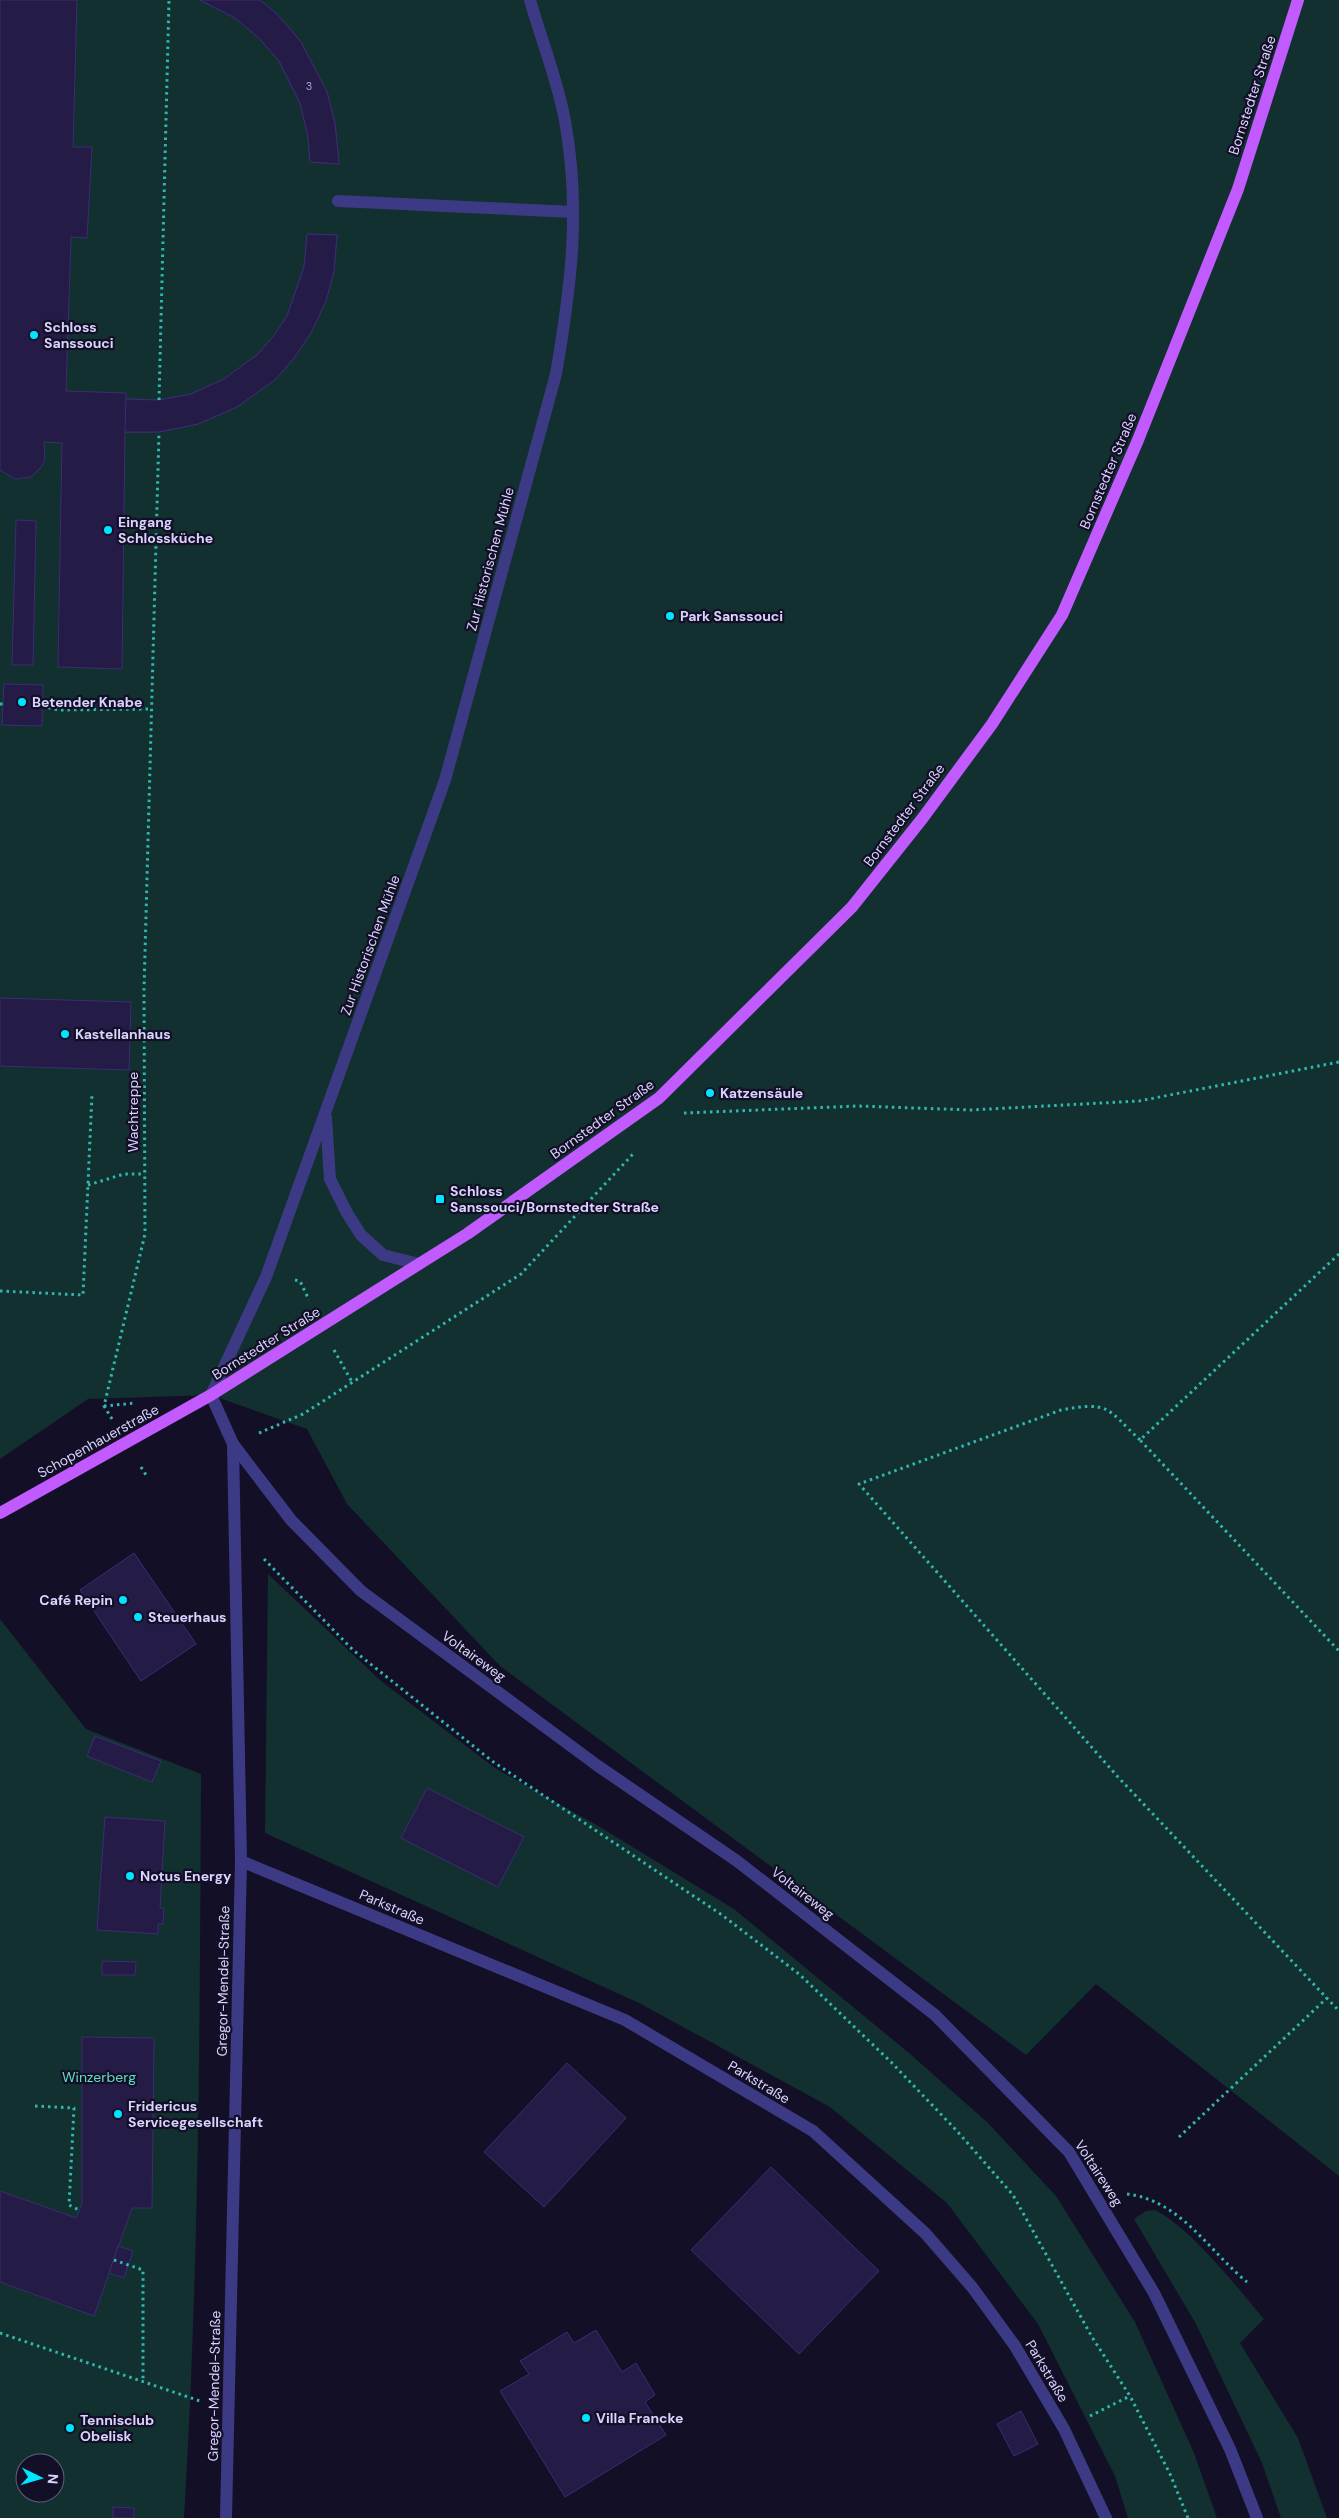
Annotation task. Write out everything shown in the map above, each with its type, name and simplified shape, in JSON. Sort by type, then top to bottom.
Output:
[{"type":"main road","name":"Bornstedter Straße","points":[[211,1395],[467,1234],[659,1098],[852,907],[922,819],[992,724],[1062,615],[1138,440],[1238,189],[1298,0]]},
{"type":"main road","name":"Schopenhauerstraße","points":[[0,1513],[211,1395]]},
{"type":"street","name":"Zur Historischen Mühle","points":[[211,1395],[266,1277],[445,780],[556,374],[567,310],[574,252],[573,186],[565,120],[530,0]]},
{"type":"street","points":[[338,201],[573,212]]},
{"type":"street","name":"Zur Historischen Mühle","points":[[326,1112],[330,1179],[346,1213],[361,1235],[382,1255],[420,1264]]},
{"type":"street","name":"Voltaireweg","points":[[211,1395],[233,1444],[291,1520],[361,1592],[598,1766],[737,1861],[935,2015],[1069,2152],[1154,2293],[1230,2449],[1257,2518]]},
{"type":"street","name":"Gregor-Mendel-Straße","points":[[226,2518],[241,1861],[233,1444]]},
{"type":"street","name":"Parkstraße","points":[[241,1861],[625,2020],[813,2131],[925,2233],[972,2287],[1015,2346],[1064,2429],[1106,2518]]},
{"type":"path","points":[[159,400],[170,0]]},
{"type":"path","name":"Wachtreppe","points":[[104,1406],[145,1234],[144,990],[159,432]]},
{"type":"path","points":[[124,538],[156,537]]},
{"type":"path","points":[[42,706],[58,710],[152,709]]},
{"type":"path","points":[[680,1113],[858,1106],[971,1110],[1139,1101],[1339,1062]]},
{"type":"path","points":[[0,1291],[83,1295],[92,1094]]},
{"type":"path","points":[[233,1444],[303,1414],[521,1274],[636,1150]]},
{"type":"path","points":[[88,1185],[124,1174],[145,1174]]},
{"type":"path","points":[[1140,1440],[1339,1254]]},
{"type":"path","points":[[1339,1651],[1140,1440],[1106,1408],[1091,1404],[1061,1410],[858,1484],[1118,1777],[1339,2012]]},
{"type":"path","points":[[235,1555],[263,1558],[274,1567],[306,1604],[353,1650],[492,1761],[722,1915],[799,1974],[898,2069],[957,2130],[1013,2195],[1092,2337],[1130,2396],[1170,2474],[1188,2518]]},
{"type":"path","points":[[1179,2137],[1327,1998]]},
{"type":"path","points":[[35,2106],[74,2108],[68,2205],[79,2210]]},
{"type":"path","points":[[1096,2196],[1118,2193],[1139,2196],[1160,2203],[1178,2214],[1232,2270],[1247,2282]]},
{"type":"path","points":[[114,2260],[143,2270],[143,2382]]},
{"type":"path","points":[[0,2333],[229,2411]]},
{"type":"path","points":[[1064,2429],[1130,2396]]},
{"type":"green space","name":"Park Sanssouci","points":[[0,0],[1339,0],[1339,2176],[1096,1984],[1026,2055],[500,1666],[347,1504],[307,1429],[211,1395],[88,1399],[0,1459]]},
{"type":"green space","points":[[268,1574],[381,1681],[495,1768],[600,1827],[734,1909],[909,2053],[988,2123],[1056,2196],[1135,2322],[1194,2453],[1217,2518],[1128,2518],[1115,2476],[1038,2324],[947,2203],[830,2107],[639,2003],[265,1833]]},
{"type":"green space","name":"Winzerberg","points":[[0,1619],[86,1729],[201,1774],[196,2239],[184,2518],[0,2518]]},
{"type":"green space","points":[[1155,2210],[1183,2230],[1213,2259],[1264,2319],[1240,2343],[1298,2438],[1327,2518],[1281,2518],[1262,2463],[1196,2324],[1134,2219],[1146,2211]]},
{"type":"building","name":"Schloss Sanssouci","points":[[0,0],[77,0],[73,147],[92,147],[87,238],[71,237],[66,391],[126,393],[126,399],[159,400],[191,394],[224,379],[257,355],[273,337],[287,316],[304,267],[307,234],[337,235],[334,271],[326,301],[311,333],[294,358],[276,379],[237,407],[198,424],[159,432],[125,432],[122,669],[58,667],[62,443],[44,442],[45,458],[42,466],[31,477],[15,479],[0,470]]},
{"type":"building","points":[[200,0],[260,0],[278,15],[301,42],[327,92],[335,123],[339,164],[310,162],[308,136],[300,103],[279,61],[259,38],[235,18]]},
{"type":"building","points":[[200,0],[260,0],[278,15],[301,42],[327,92],[335,123],[339,164],[310,162],[308,136],[300,103],[279,61],[259,38],[235,18]]},
{"type":"building","points":[[307,234],[337,235],[334,271],[326,301],[311,333],[294,358],[276,379],[237,407],[198,424],[159,432],[125,432],[126,399],[159,400],[191,394],[224,379],[257,355],[273,337],[287,316],[304,267]]},
{"type":"building","points":[[16,520],[36,521],[33,665],[12,665]]},
{"type":"building","points":[[4,684],[43,685],[42,726],[2,725]]},
{"type":"building","name":"Kastellanhaus","points":[[0,998],[131,1002],[129,1070],[0,1066]]},
{"type":"building","name":"Steuerhaus","points":[[134,1553],[196,1644],[141,1681],[80,1590]]},
{"type":"building","points":[[95,1736],[161,1761],[152,1782],[87,1756]]},
{"type":"building","points":[[427,1788],[524,1837],[498,1887],[401,1838]]},
{"type":"building","points":[[105,1817],[165,1821],[160,1908],[164,1909],[163,1924],[158,1924],[158,1934],[97,1930]]},
{"type":"building","points":[[102,1961],[136,1962],[135,1975],[102,1975]]},
{"type":"building","name":"Fridericus Servicegesellschaft","points":[[82,2037],[154,2038],[152,2208],[132,2208],[94,2316],[0,2282],[0,2191],[76,2218],[82,2204]]},
{"type":"building","points":[[567,2063],[626,2118],[544,2207],[484,2152]]},
{"type":"building","points":[[771,2167],[879,2271],[799,2354],[691,2250]]},
{"type":"building","points":[[118,2246],[133,2251],[124,2278],[109,2273]]},
{"type":"building","name":"Villa Francke","points":[[596,2330],[622,2372],[636,2363],[655,2395],[645,2402],[666,2435],[565,2497],[500,2391],[529,2374],[520,2361],[567,2332],[574,2343]]},
{"type":"building","points":[[1021,2411],[1038,2444],[1014,2456],[997,2424]]},
{"type":"building","points":[[113,2507],[134,2508],[134,2518],[113,2518]]},
{"type":"place","name":"Schloss Sanssouci","points":[[34,335]]},
{"type":"place","name":"Eingang Schlossküche","points":[[108,530]]},
{"type":"place","name":"Park Sanssouci","points":[[670,616]]},
{"type":"place","name":"Betender Knabe","points":[[22,702]]},
{"type":"place","name":"Kastellanhaus","points":[[65,1034]]},
{"type":"place","name":"Katzensäule","points":[[710,1093]]},
{"type":"place","name":"Schloss Sanssouci/Bornstedter Straße","points":[[440,1199]]},
{"type":"place","name":"Café Repin","points":[[123,1600]]},
{"type":"place","name":"Steuerhaus","points":[[138,1617]]},
{"type":"place","name":"Notus Energy","points":[[130,1876]]},
{"type":"place","name":"Fridericus Servicegesellschaft","points":[[118,2114]]},
{"type":"place","name":"Villa Francke","points":[[586,2418]]},
{"type":"place","name":"Tennisclub Obelisk","points":[[70,2428]]}]
